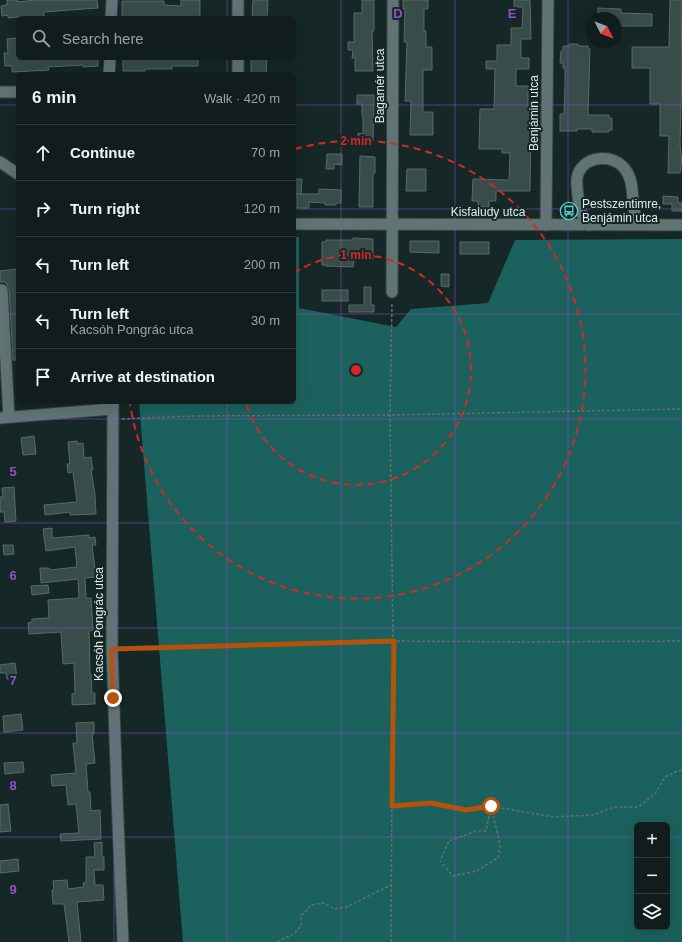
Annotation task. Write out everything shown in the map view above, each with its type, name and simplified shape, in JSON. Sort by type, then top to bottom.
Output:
[{"type":"street","points":[[111,16],[112,0]]},
{"type":"street","points":[[238,0],[238,16]]},
{"type":"street","name":"Bagamér utca","points":[[392,292],[393,0]]},
{"type":"street","name":"Benjámin utca","points":[[546,225],[548,0]]},
{"type":"street","points":[[109,72],[110,60]]},
{"type":"street","points":[[238,60],[238,72]]},
{"type":"street","points":[[0,92],[16,92]]},
{"type":"street","points":[[589,225],[580,210],[576,179],[580,169],[587,162],[606,157],[616,161],[625,168],[630,178],[635,215],[641,224]]},
{"type":"street","points":[[0,162],[16,173]]},
{"type":"street","name":"Kisfaludy utca","points":[[296,224],[682,225]]},
{"type":"street","points":[[2,290],[5,417],[112,410]]},
{"type":"street","name":"Kacsóh Pongrác utca","points":[[112,410],[112,649],[116,796],[123,942]]},
{"type":"path","points":[[391,942],[394,641],[390,415],[392,292]]},
{"type":"path","points":[[112,410],[191,416],[390,415],[682,409]]},
{"type":"path","points":[[112,649],[394,641],[682,641]]},
{"type":"path","points":[[392,806],[431,803],[466,810],[491,806],[553,817],[593,815],[614,807],[638,807],[655,794],[665,777],[682,770]]},
{"type":"path","points":[[491,806],[500,845],[498,858],[476,871],[453,876],[440,861],[448,841],[476,831],[486,831],[491,806]]},
{"type":"path","points":[[277,942],[294,934],[301,926],[301,916],[311,905],[324,903],[334,909],[346,907],[391,885]]},
{"type":"shaded area","points":[[296,237],[299,237],[299,308],[396,327],[411,309],[488,303],[515,240],[682,239],[682,942],[183,942],[139,404],[296,404]]},
{"type":"building","points":[[7,0],[17,0],[17,2],[36,0],[97,0],[98,8],[44,12],[44,16],[16,16],[16,17],[8,18],[8,15],[2,16],[1,6],[7,5]]},
{"type":"building","points":[[181,0],[200,0],[200,16],[122,16],[122,1],[164,1],[164,5],[181,6]]},
{"type":"building","points":[[253,0],[268,0],[267,16],[252,16]]},
{"type":"building","points":[[362,0],[374,0],[374,31],[372,31],[373,71],[355,71],[355,58],[352,58],[353,50],[348,50],[348,42],[354,42],[354,13],[362,13]]},
{"type":"building","points":[[403,0],[428,0],[428,9],[424,9],[424,31],[426,31],[426,47],[432,47],[432,70],[423,70],[423,112],[433,112],[433,135],[410,135],[411,101],[405,101],[407,42],[404,42],[405,9],[403,9]]},
{"type":"building","points":[[514,0],[530,0],[531,39],[521,39],[521,58],[529,58],[529,69],[516,69],[516,86],[528,86],[528,110],[531,110],[530,191],[496,191],[496,201],[489,201],[489,207],[478,207],[478,201],[472,201],[473,179],[509,180],[510,153],[502,153],[502,149],[479,149],[480,109],[494,109],[495,69],[486,69],[486,61],[497,61],[497,45],[511,45],[511,28],[522,28],[523,7],[514,7]]},
{"type":"building","points":[[670,0],[681,0],[682,68],[680,144],[682,165],[680,173],[668,173],[669,136],[660,136],[660,104],[650,104],[650,68],[632,68],[632,47],[669,47]]},
{"type":"building","points":[[598,8],[621,9],[621,12],[598,12]]},
{"type":"building","points":[[622,13],[652,14],[652,26],[622,26]]},
{"type":"building","points":[[16,38],[16,60],[98,60],[98,66],[83,67],[83,65],[48,67],[49,70],[12,72],[12,66],[5,66],[4,53],[8,53],[7,39]]},
{"type":"building","points":[[569,44],[578,44],[578,46],[586,46],[586,48],[590,49],[588,115],[609,115],[609,118],[612,118],[612,130],[609,130],[609,132],[592,132],[592,129],[560,131],[560,114],[564,114],[565,86],[565,68],[563,68],[563,63],[560,63],[561,51],[563,51],[563,46],[569,46]]},
{"type":"building","points":[[123,60],[198,60],[198,66],[172,66],[172,69],[123,71]]},
{"type":"building","points":[[251,60],[267,60],[266,72],[251,72]]},
{"type":"building","points":[[357,95],[374,95],[373,141],[358,141],[358,133],[363,134],[363,116],[362,104],[357,104]]},
{"type":"building","points":[[327,154],[342,154],[342,165],[334,164],[334,169],[326,169]]},
{"type":"building","points":[[360,156],[375,157],[375,173],[373,173],[373,207],[359,207]]},
{"type":"building","points":[[407,169],[426,169],[426,191],[406,191]]},
{"type":"building","points":[[296,179],[302,179],[301,194],[296,194]]},
{"type":"building","points":[[319,189],[341,190],[341,203],[336,203],[336,205],[325,205],[325,203],[309,202],[309,208],[297,208],[297,194],[319,194]]},
{"type":"building","points":[[663,196],[678,197],[678,203],[682,203],[682,211],[672,211],[672,204],[663,204]]},
{"type":"building","points":[[353,238],[373,239],[373,259],[354,258],[353,267],[322,265],[322,242],[326,242],[326,240],[353,240]]},
{"type":"building","points":[[410,241],[439,241],[439,253],[410,252]]},
{"type":"building","points":[[460,242],[489,242],[489,254],[460,254]]},
{"type":"building","points":[[16,269],[16,360],[13,360],[9,290],[6,282],[0,282],[0,271]]},
{"type":"building","points":[[441,274],[449,274],[449,287],[441,286]]},
{"type":"building","points":[[364,287],[371,287],[371,305],[374,305],[374,312],[349,312],[349,305],[364,305]]},
{"type":"building","points":[[322,290],[348,290],[348,301],[322,301]]},
{"type":"building","points":[[34,436],[36,454],[23,455],[21,438]]},
{"type":"building","points":[[77,441],[77,444],[83,443],[84,458],[91,457],[96,514],[70,515],[70,512],[45,515],[44,505],[77,502],[73,472],[68,473],[67,464],[70,464],[68,442]]},
{"type":"building","points":[[14,487],[16,521],[5,522],[4,512],[0,512],[0,497],[3,497],[2,488]]},
{"type":"building","points":[[52,528],[52,538],[89,535],[89,538],[95,537],[96,545],[92,545],[96,577],[85,578],[86,598],[91,598],[93,630],[89,631],[90,674],[92,693],[95,693],[95,704],[72,705],[72,694],[75,693],[74,663],[63,664],[61,632],[29,634],[28,623],[32,622],[32,619],[49,618],[48,600],[79,598],[78,579],[41,583],[40,568],[49,568],[50,570],[77,567],[75,547],[46,551],[43,529]]},
{"type":"building","points":[[3,545],[13,545],[14,554],[4,555]]},
{"type":"building","points":[[48,585],[49,593],[32,595],[31,586]]},
{"type":"building","points":[[15,663],[17,678],[7,679],[6,673],[0,673],[0,665]]},
{"type":"building","points":[[21,714],[23,730],[4,732],[3,716]]},
{"type":"building","points":[[94,722],[94,734],[92,734],[95,763],[86,764],[91,811],[100,810],[101,839],[61,841],[60,834],[79,833],[76,804],[68,805],[66,785],[52,786],[51,775],[76,773],[73,743],[77,743],[76,723]]},
{"type":"building","points":[[23,762],[24,772],[5,774],[4,763]]},
{"type":"building","points":[[8,804],[11,831],[0,832],[0,805]]},
{"type":"building","points":[[102,842],[104,870],[94,870],[95,885],[103,885],[104,900],[77,902],[81,942],[69,942],[64,904],[53,904],[53,881],[67,880],[68,889],[84,887],[83,883],[86,882],[86,857],[95,857],[94,843]]},
{"type":"building","points":[[18,859],[19,871],[0,873],[0,861]]},
{"type":"place","name":"Pestszentimre, Benjámin utca","points":[[569,211]]},
{"type":"route","points":[[113,698],[112,649],[394,641],[392,806],[431,803],[466,810],[491,806]]}]
